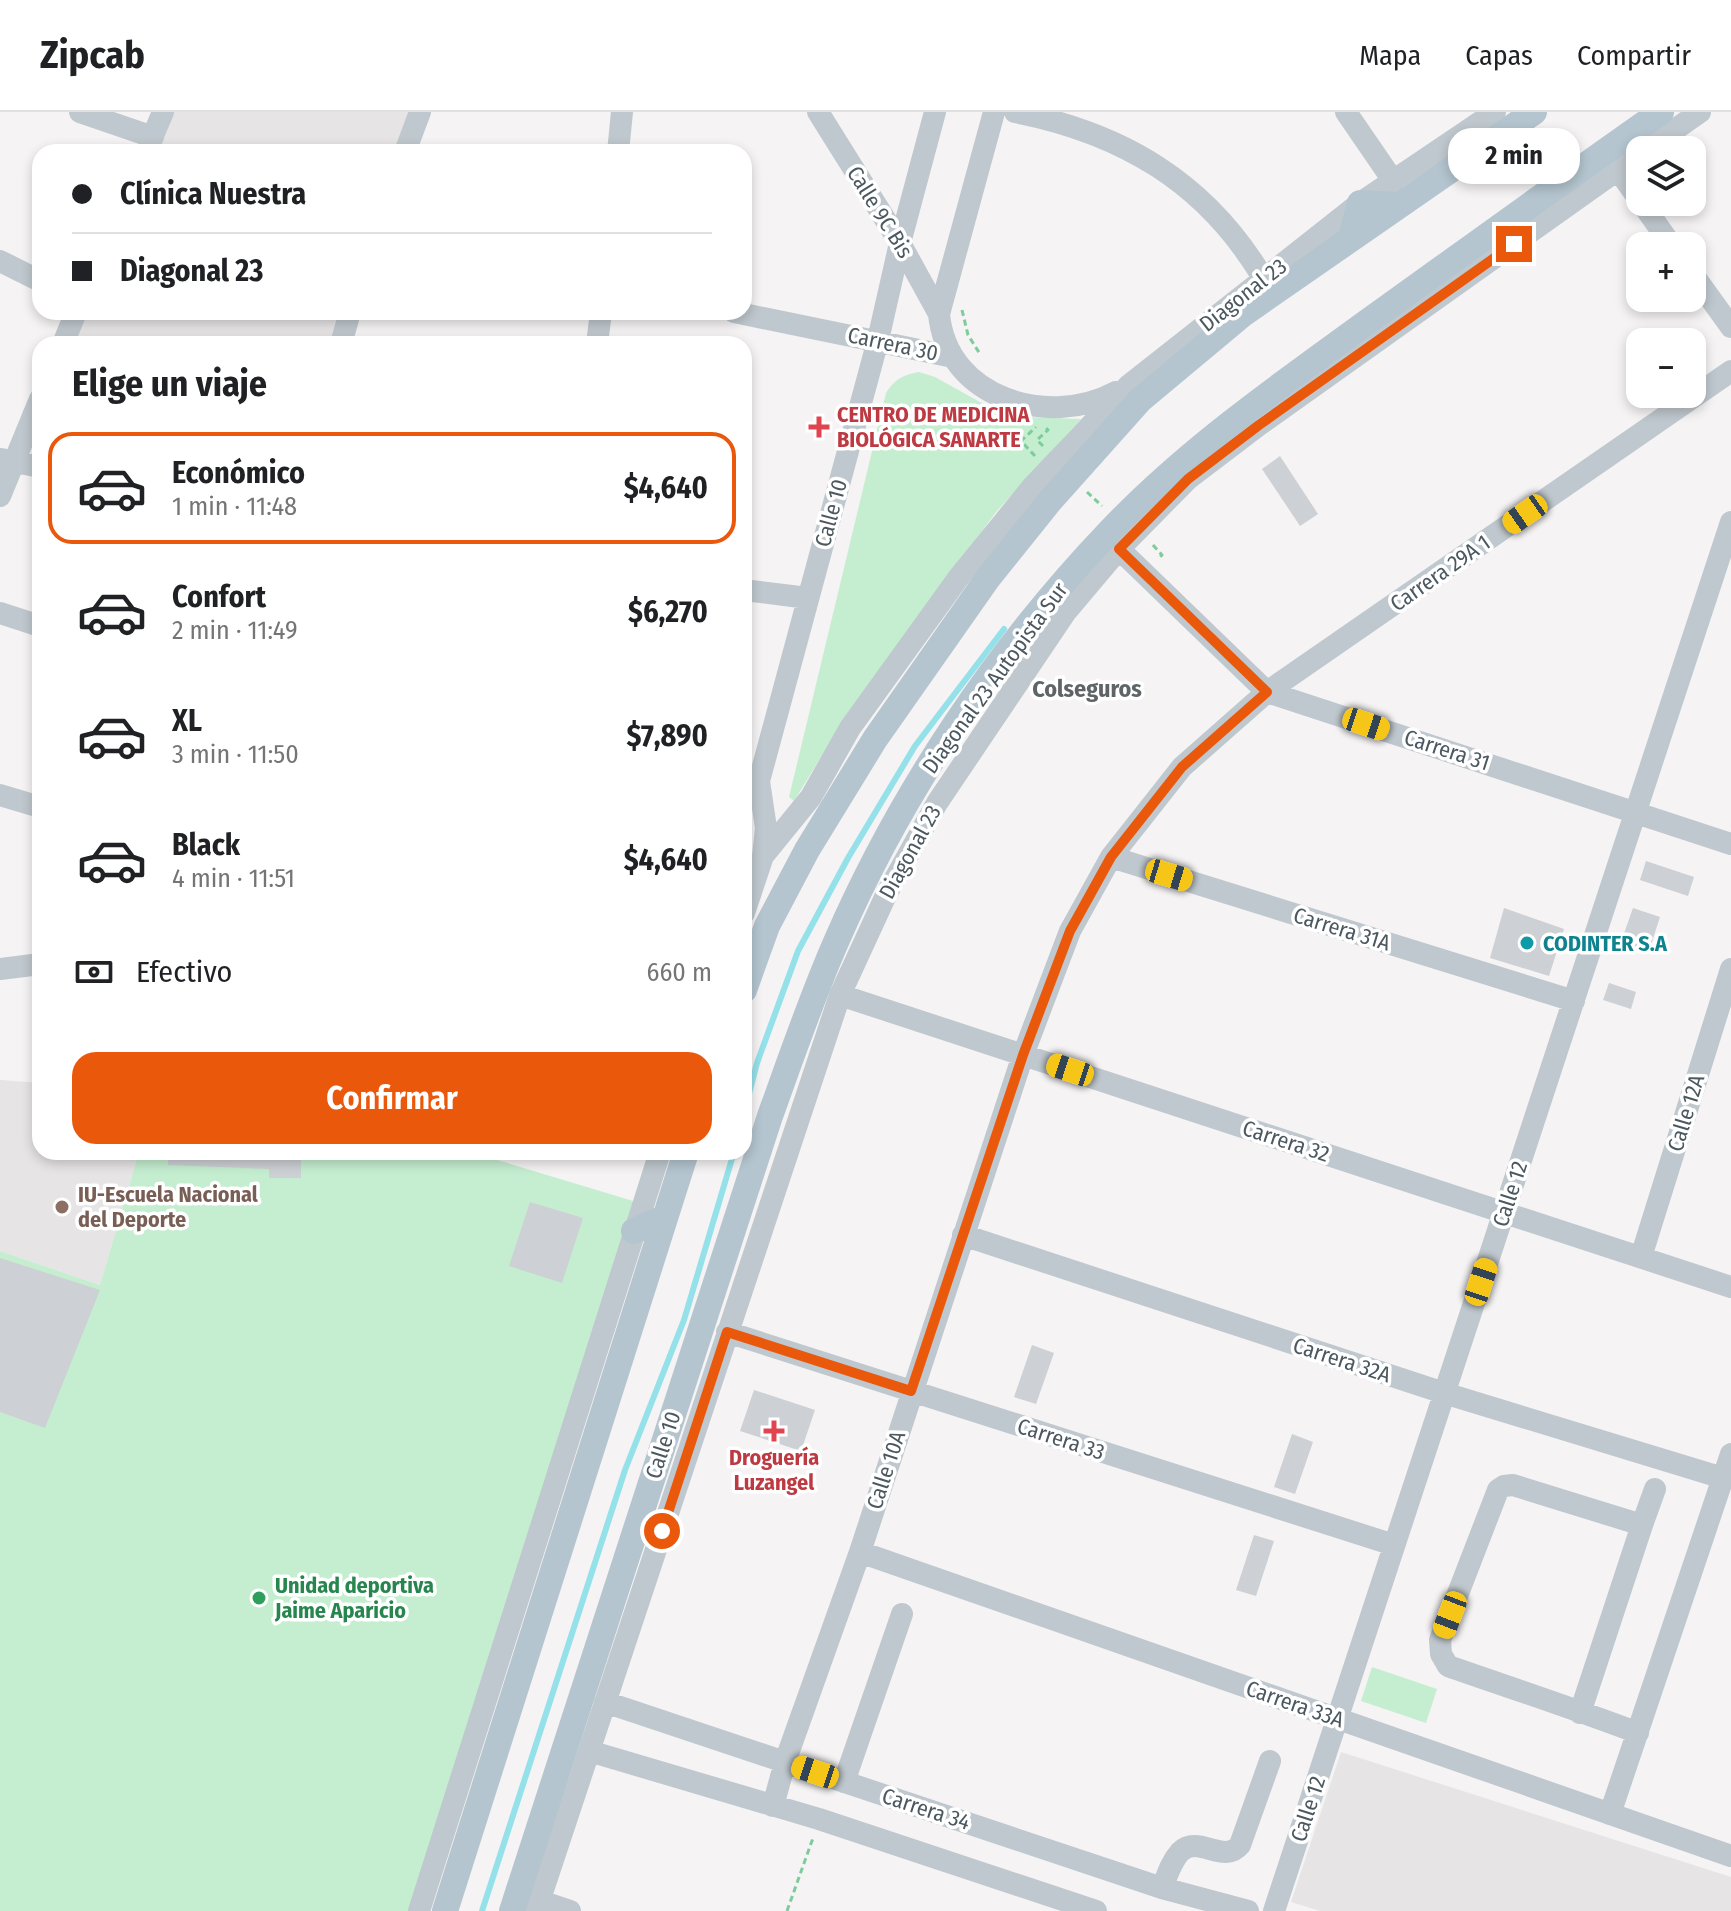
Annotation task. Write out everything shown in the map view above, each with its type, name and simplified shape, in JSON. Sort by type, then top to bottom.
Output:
[{"type":"main road","points":[[752,968],[767,926],[807,850],[979,572],[1049,502],[1140,400],[1243,314],[1351,238],[1396,193],[1534,112]]},
{"type":"main road","name":"Diagonal 23 Autopista Sur","points":[[770,1116],[837,940],[913,793],[1015,642],[1066,579],[1171,472],[1245,411],[1661,112]]},
{"type":"main road","points":[[1351,238],[1360,203],[1396,193]]},
{"type":"main road","name":"Calle 10","points":[[512,1911],[770,1116]]},
{"type":"main road","points":[[445,1911],[683,1160]]},
{"type":"main road","points":[[649,1263],[633,1234],[664,1218]]},
{"type":"street","points":[[80,112],[150,144],[163,112]]},
{"type":"street","points":[[408,144],[420,112]]},
{"type":"street","points":[[619,144],[622,112]]},
{"type":"street","name":"Calle 9C Bis","points":[[818,112],[900,243],[939,314]]},
{"type":"street","name":"Calle 10","points":[[752,777],[808,598],[878,340],[935,112]]},
{"type":"street","points":[[953,357],[940,327],[939,314],[994,112]]},
{"type":"street","points":[[1015,112],[1058,121],[1106,137],[1150,160],[1190,190],[1226,225],[1263,278]]},
{"type":"street","points":[[1346,112],[1396,193],[1495,112]]},
{"type":"street","points":[[1666,136],[1700,112]]},
{"type":"street","name":"Diagonal 23","points":[[794,1131],[840,995],[887,893],[937,803],[1065,613],[1119,549],[1188,479],[1259,425],[1626,164]]},
{"type":"street","points":[[1618,170],[1626,181]]},
{"type":"street","name":"Diagonal 23","points":[[763,856],[811,797],[850,728],[979,572],[1033,486],[1128,386],[1360,203]]},
{"type":"street","points":[[0,261],[32,277]]},
{"type":"street","points":[[1706,292],[1731,327]]},
{"type":"street","name":"Carrera 30","points":[[752,316],[953,357],[984,387],[1024,405],[1046,409],[1068,408],[1100,401],[1128,386]]},
{"type":"street","name":"Carrera 29A 1","points":[[1267,692],[1731,371]]},
{"type":"street","points":[[0,496],[6,460],[32,413]]},
{"type":"street","points":[[6,460],[32,465]]},
{"type":"street","name":"Calle 12","points":[[1274,1911],[1731,522]]},
{"type":"street","name":"Carrera 31","points":[[1119,549],[1267,692],[1731,844]]},
{"type":"street","points":[[752,591],[808,598]]},
{"type":"street","points":[[0,613],[32,623]]},
{"type":"street","name":"Calle 10A","points":[[773,1806],[785,1762],[860,1552],[1023,1055],[1070,931],[1111,857],[1182,767],[1267,692]]},
{"type":"street","name":"Calle 10","points":[[752,783],[766,828],[763,856],[752,889]]},
{"type":"street","points":[[0,795],[32,805]]},
{"type":"street","name":"Carrera 31A","points":[[1111,857],[1574,1001]]},
{"type":"street","points":[[0,969],[32,965]]},
{"type":"street","name":"Calle 12A","points":[[1641,1257],[1731,969]]},
{"type":"street","name":"Carrera 32","points":[[840,995],[1731,1287]]},
{"type":"street","name":"Calle 10","points":[[538,1906],[794,1131]]},
{"type":"street","points":[[419,1911],[657,1160]]},
{"type":"street","name":"Carrera 32A","points":[[963,1235],[1444,1393],[1723,1478]]},
{"type":"street","name":"Carrera 33","points":[[727,1332],[1394,1545]]},
{"type":"street","points":[[1610,1814],[1731,1454]]},
{"type":"street","points":[[1638,1733],[1448,1666],[1441,1654],[1440,1640],[1498,1490],[1504,1486],[1513,1485],[1642,1525]]},
{"type":"street","points":[[1580,1713],[1655,1489]]},
{"type":"street","name":"Carrera 33A","points":[[860,1552],[1731,1856]]},
{"type":"street","points":[[844,1782],[902,1614]]},
{"type":"street","name":"Carrera 34","points":[[605,1702],[1162,1888],[1248,1911]]},
{"type":"street","name":"Carrera 34","points":[[589,1751],[819,1819],[1096,1911]]},
{"type":"street","points":[[1162,1888],[1182,1850],[1195,1845],[1227,1854],[1236,1851],[1270,1761]]},
{"type":"street","points":[[538,1906],[570,1911]]},
{"type":"path","points":[[962,306],[968,335],[983,359]]},
{"type":"path","points":[[1021,441],[1041,423],[1048,430],[1037,440],[1048,451]]},
{"type":"path","points":[[1080,484],[1102,506]]},
{"type":"path","points":[[1150,542],[1162,555],[1156,561]]},
{"type":"path","points":[[787,1911],[819,1819]]},
{"type":"shaded area","points":[[163,112],[420,112],[408,144],[149,144]]},
{"type":"shaded area","points":[[73,320],[348,320],[343,336],[66,336]]},
{"type":"shaded area","name":"IU-Escuela Nacional del Deporte","points":[[0,1080],[32,1082],[32,1160],[137,1160],[100,1285],[0,1251]]},
{"type":"shaded area","points":[[1341,1752],[1731,1877],[1731,1911],[1320,1911],[1291,1902]]},
{"type":"green space","points":[[919,372],[935,377],[989,407],[1024,417],[1081,419],[996,512],[842,723],[794,801],[789,797],[886,393],[900,378]]},
{"type":"green space","name":"Unidad deportiva Jaime Aparicio","points":[[137,1160],[497,1160],[643,1204],[419,1911],[0,1911],[0,1251],[100,1285]]},
{"type":"green space","points":[[1372,1667],[1437,1689],[1426,1723],[1361,1701]]},
{"type":"building","points":[[1280,456],[1318,514],[1300,526],[1262,469]]},
{"type":"building","points":[[1646,861],[1694,877],[1688,896],[1640,880]]},
{"type":"building","name":"CODINTER S.A","points":[[1504,908],[1564,929],[1549,976],[1490,958]]},
{"type":"building","points":[[1633,908],[1660,917],[1649,951],[1621,942]]},
{"type":"building","points":[[1609,983],[1636,992],[1631,1009],[1603,1000]]},
{"type":"building","points":[[168,1160],[301,1160],[301,1178],[269,1178],[269,1169],[168,1165]]},
{"type":"building","points":[[530,1202],[583,1218],[562,1283],[509,1266]]},
{"type":"building","points":[[0,1258],[100,1290],[45,1428],[0,1412]]},
{"type":"building","points":[[1032,1345],[1054,1353],[1036,1404],[1014,1397]]},
{"type":"building","points":[[754,1390],[815,1410],[801,1451],[740,1431]]},
{"type":"building","points":[[1292,1434],[1313,1442],[1295,1494],[1274,1487]]},
{"type":"building","points":[[1254,1535],[1274,1541],[1256,1596],[1236,1590]]},
{"type":"waterway","points":[[752,1082],[798,951],[848,858],[915,746],[1004,629]]},
{"type":"waterway","points":[[482,1911],[625,1470],[684,1320],[732,1160]]},
{"type":"place","name":"CENTRO DE MEDICINA BIOLÓGICA SANARTE","points":[[819,427]]},
{"type":"place","name":"CODINTER S.A","points":[[1527,943]]},
{"type":"place","name":"IU-Escuela Nacional del Deporte","points":[[62,1207]]},
{"type":"place","name":"Droguería Luzangel","points":[[774,1431]]},
{"type":"place","name":"Unidad deportiva Jaime Aparicio","points":[[259,1598]]},
{"type":"district","name":"Colseguros","points":[[1087,689]]},
{"type":"route","points":[[662,1531],[727,1332],[911,1391],[1023,1055],[1070,931],[1111,857],[1182,767],[1267,692],[1119,549],[1188,479],[1514,244]]}]
